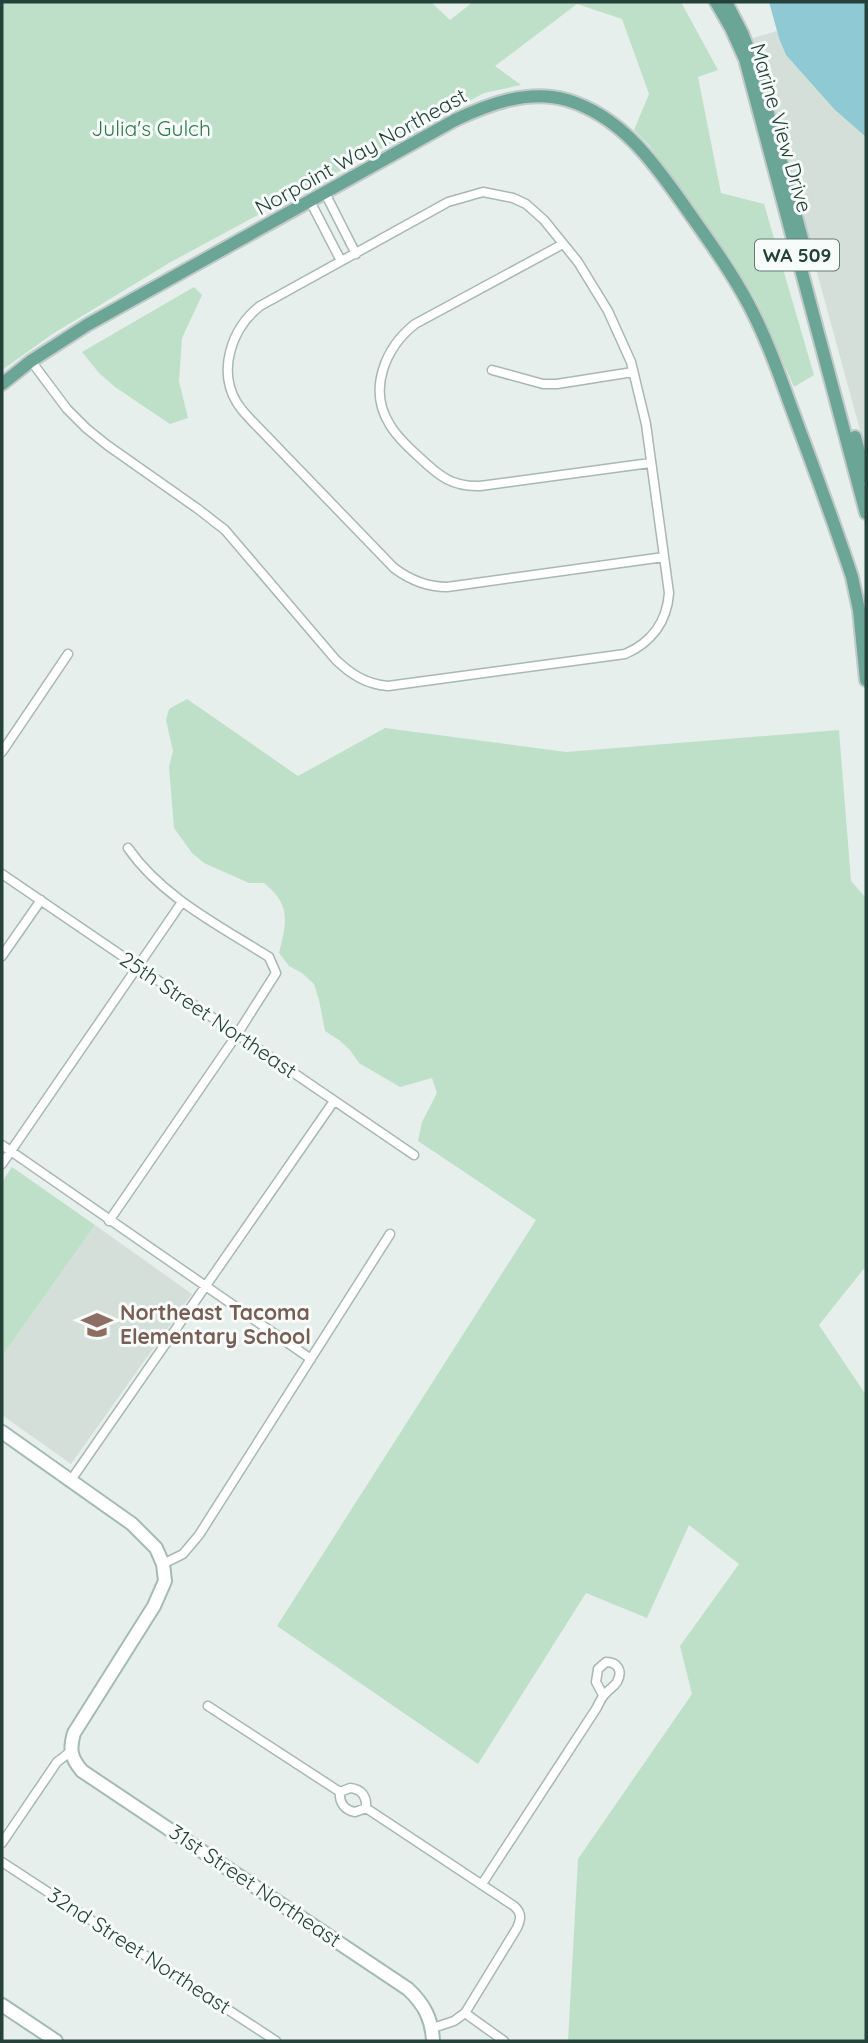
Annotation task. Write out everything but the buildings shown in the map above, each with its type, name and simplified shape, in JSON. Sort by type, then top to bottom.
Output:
[{"type":"main road","name":"Marine View Drive","points":[[716,2],[731,27],[744,60],[866,513]]},
{"type":"main road","name":"Marine View Drive","points":[[726,2],[743,33],[756,69],[866,477]]},
{"type":"main road","name":"Norpoint Way Northeast","points":[[2,384],[31,361],[138,295],[455,120],[484,107],[513,99],[548,97],[564,100],[600,114],[629,136],[676,195],[725,264],[749,306],[768,347],[852,577],[859,610],[866,680]]},
{"type":"street","points":[[31,361],[66,409],[86,428],[225,530],[336,660],[351,673],[368,682],[396,685],[625,654],[651,638],[666,613],[669,593],[646,424],[631,362],[608,311],[578,262],[544,220],[526,204],[513,198],[483,192],[448,202],[260,306],[247,317],[232,344],[228,365],[230,386],[236,402],[394,568],[417,582],[447,587],[664,557]]},
{"type":"street","points":[[325,193],[356,254]]},
{"type":"street","points":[[310,201],[341,261]]},
{"type":"street","points":[[563,244],[415,324],[403,334],[390,352],[382,370],[380,392],[384,415],[409,448],[430,468],[454,484],[480,486],[650,463]]},
{"type":"street","points":[[492,370],[543,384],[633,372]]},
{"type":"street","points":[[2,752],[68,654]]},
{"type":"street","points":[[109,1220],[236,1036],[276,972],[269,957],[182,902],[139,863],[128,848]]},
{"type":"street","name":"25th Street Northeast","points":[[2,874],[414,1155]]},
{"type":"street","points":[[2,956],[41,900]]},
{"type":"street","points":[[2,1164],[182,902]]},
{"type":"street","points":[[71,1480],[334,1101]]},
{"type":"street","points":[[2,1145],[311,1359]]},
{"type":"street","points":[[163,1564],[179,1557],[191,1546],[390,1234]]},
{"type":"street","points":[[2,1432],[144,1535],[156,1548],[163,1564],[165,1581],[154,1606],[77,1727],[70,1752],[57,1762],[2,1843]]},
{"type":"street","points":[[482,1884],[603,1695]]},
{"type":"street","points":[[208,1706],[340,1792],[342,1803],[347,1809],[359,1812],[366,1808]]},
{"type":"street","name":"31st Street Northeast","points":[[70,1752],[82,1771],[408,1989],[423,2004],[433,2034]]},
{"type":"street","points":[[340,1792],[350,1788],[357,1789],[365,1797],[366,1808]]},
{"type":"street","points":[[366,1808],[514,1906],[521,1916],[517,1928],[464,2013],[433,2034]]},
{"type":"street","name":"32nd Street Northeast","points":[[2,1862],[276,2041]]},
{"type":"street","points":[[2,2005],[56,2041]]},
{"type":"street","points":[[464,2013],[504,2041]]},
{"type":"shaded area","points":[[777,31],[786,55],[835,110],[866,137],[866,452],[753,38]]},
{"type":"shaded area","name":"Northeast Tacoma Elementary School","points":[[95,1225],[192,1294],[71,1464],[2,1415],[2,1356]]},
{"type":"green space","name":"Julia's Gulch","points":[[2,2],[431,2],[450,20],[473,2],[681,2],[718,70],[698,77],[721,193],[764,204],[814,375],[794,387],[757,302],[731,259],[648,144],[634,130],[649,94],[622,19],[577,4],[495,66],[521,85],[484,93],[169,263],[51,335],[2,370]]},
{"type":"green space","points":[[194,287],[202,295],[182,338],[179,381],[188,418],[170,424],[115,387],[82,352]]},
{"type":"green space","points":[[187,699],[298,776],[385,728],[566,752],[839,730],[851,881],[866,898],[866,1266],[819,1325],[866,1395],[866,2041],[568,2041],[578,1859],[692,1694],[680,1646],[739,1564],[689,1525],[647,1618],[586,1593],[478,1764],[277,1626],[536,1220],[418,1141],[422,1122],[437,1093],[432,1078],[400,1087],[359,1063],[350,1050],[325,1031],[314,984],[289,966],[279,953],[285,914],[279,899],[264,883],[249,883],[204,863],[192,853],[174,828],[169,767],[173,751],[166,720],[169,709]]},
{"type":"green space","points":[[12,1167],[95,1225],[2,1356],[2,1182]]},
{"type":"water","points":[[769,2],[866,2],[866,137],[835,110],[786,55]]},
{"type":"place","name":"Northeast Tacoma Elementary School","points":[[97,1325]]}]
